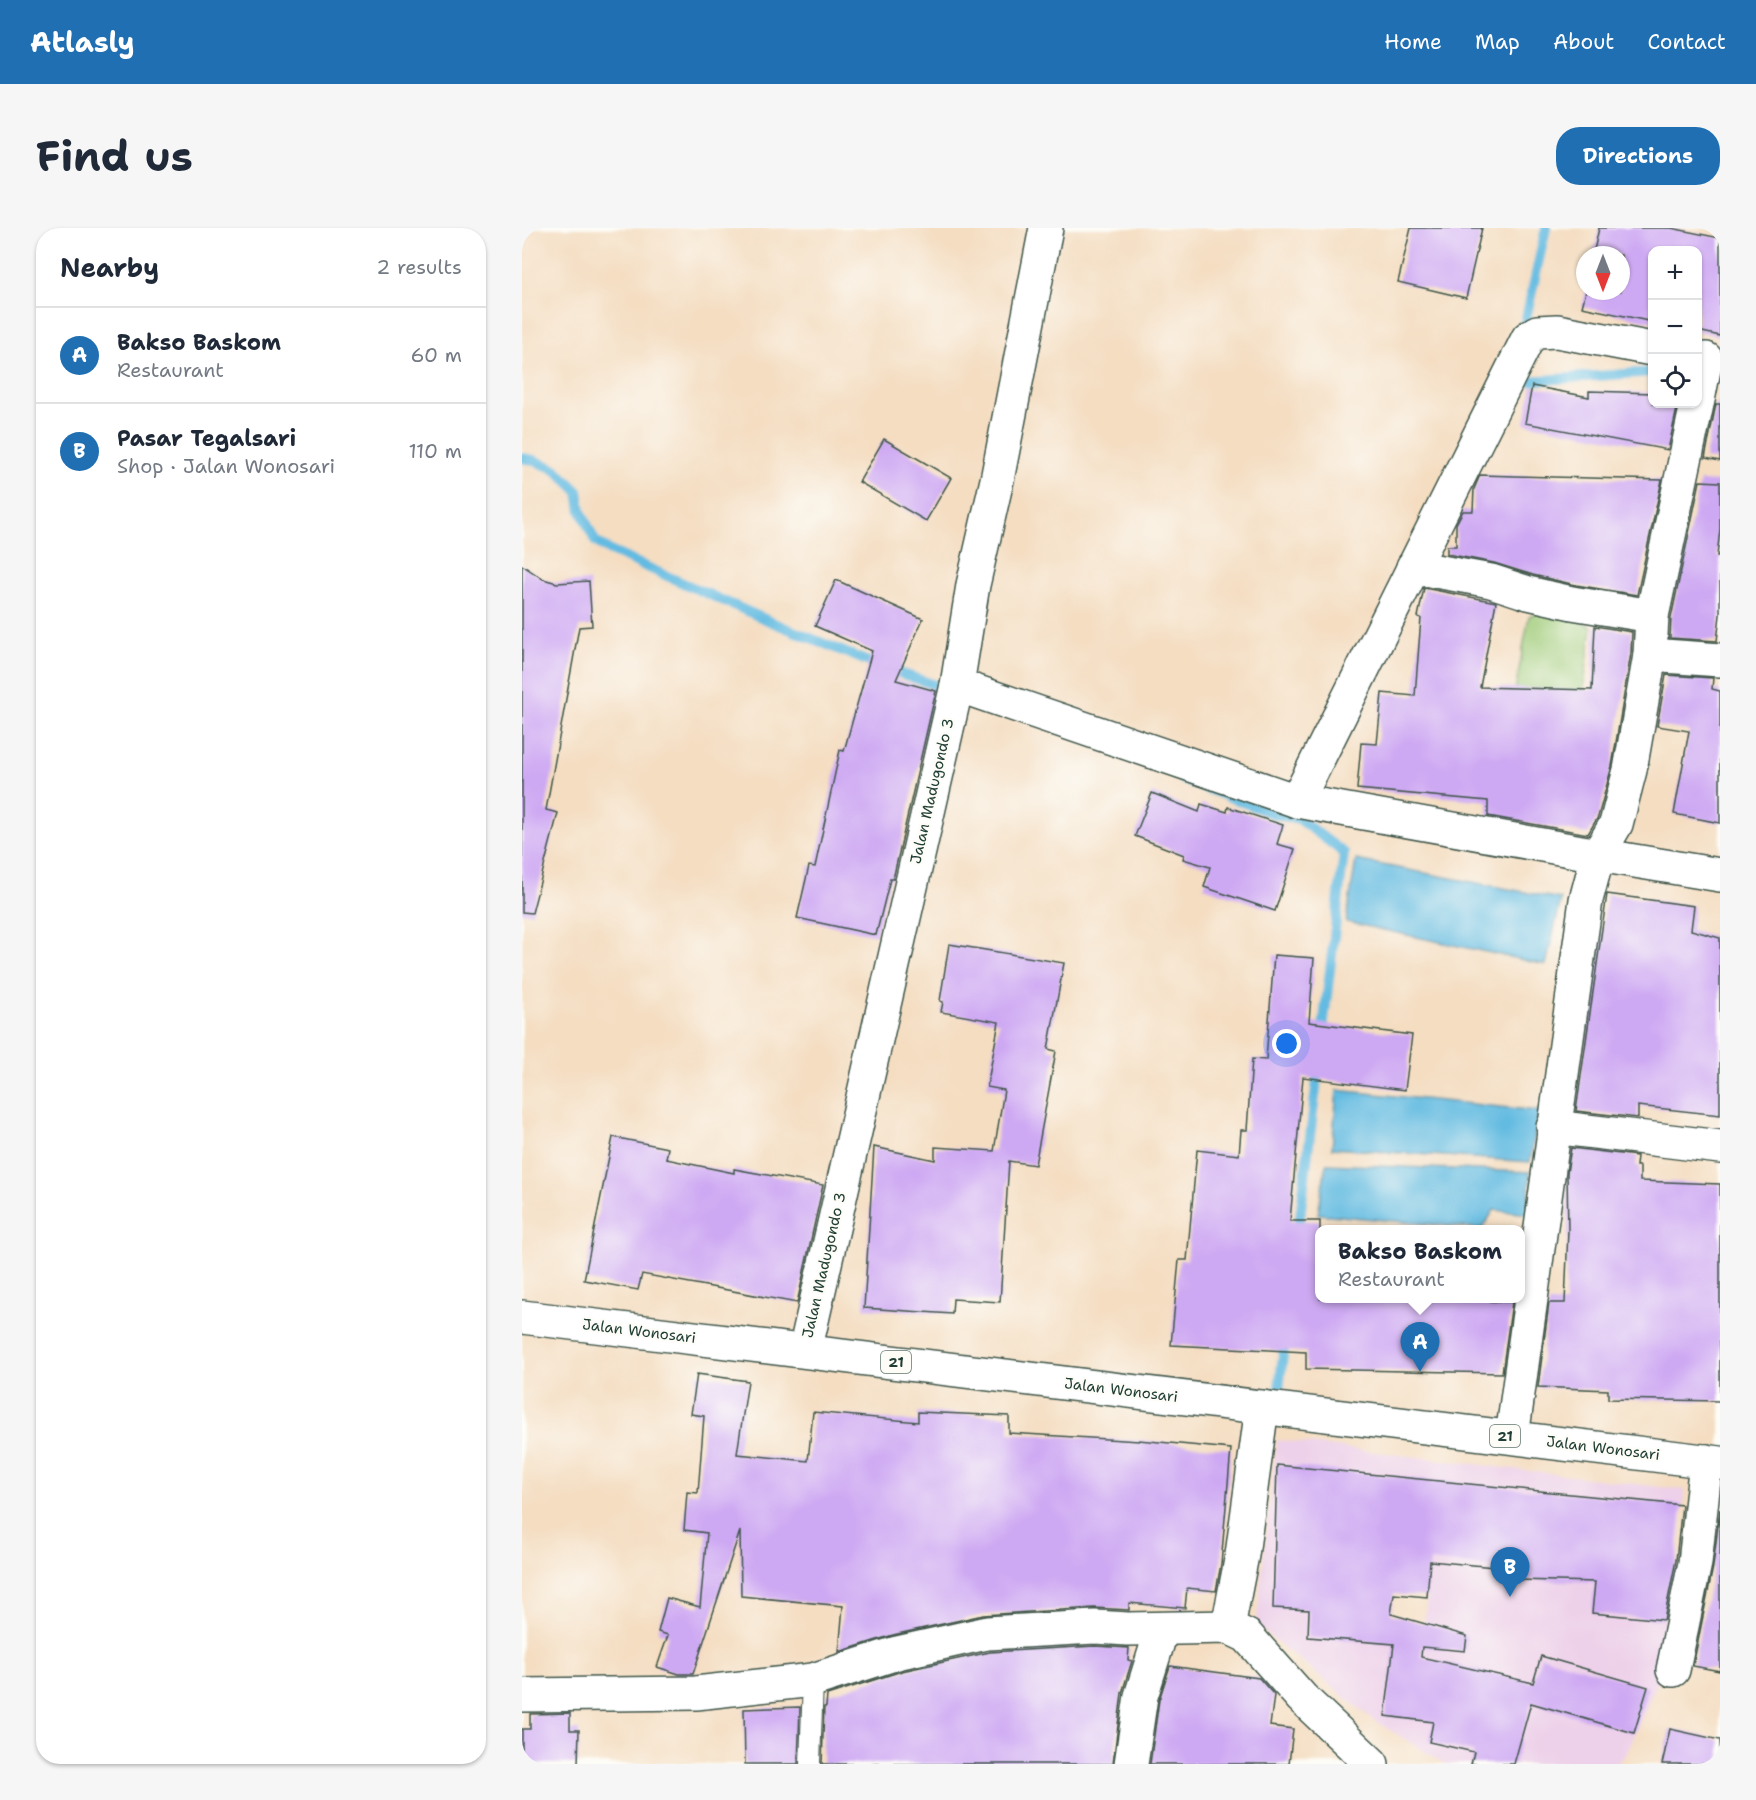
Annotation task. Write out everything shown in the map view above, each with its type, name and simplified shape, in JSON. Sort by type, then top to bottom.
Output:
[{"type":"main road","name":"Jalan Madugondo 3","points":[[805,1351],[957,685],[973,585],[997,480],[1046,228]]},
{"type":"main road","points":[[1304,803],[1413,567],[1528,338],[1537,332],[1557,331],[1648,348]]},
{"type":"main road","points":[[1702,382],[1708,360]]},
{"type":"main road","points":[[1512,1437],[1586,900],[1598,855],[1616,824],[1623,801],[1650,655],[1652,616],[1696,408]]},
{"type":"main road","points":[[1413,567],[1491,581],[1528,593],[1572,603],[1652,616]]},
{"type":"main road","points":[[1650,655],[1720,660]]},
{"type":"main road","points":[[957,685],[1304,803],[1720,875]]},
{"type":"main road","points":[[1553,1127],[1720,1147]]},
{"type":"main road","name":"Jalan Wonosari","points":[[522,1317],[1713,1462]]},
{"type":"main road","points":[[1228,1627],[1274,1408]]},
{"type":"main road","points":[[1673,1670],[1713,1462]]},
{"type":"main road","points":[[522,1695],[696,1693],[813,1680],[897,1653],[987,1633],[1095,1627],[1162,1629],[1228,1627],[1254,1642],[1302,1698],[1372,1764]]},
{"type":"main road","points":[[1131,1764],[1141,1696],[1162,1629]]},
{"type":"lane","points":[[810,1764],[813,1680]]},
{"type":"shaded area","points":[[1277,1440],[1685,1490],[1668,1658],[1626,1755],[1616,1764],[1514,1764],[1530,1704],[1471,1764],[1445,1764],[1372,1719],[1256,1625]],"holes":[[[1517,1534],[1583,1536],[1582,1582],[1516,1580]],[[1433,1536],[1422,1647],[1338,1639]],[[1600,1541],[1676,1549],[1668,1621],[1592,1613]],[[1392,1654],[1430,1658],[1421,1721],[1385,1716]],[[1541,1657],[1571,1665],[1557,1711],[1528,1702]]]},
{"type":"green space","points":[[1555,608],[1592,627],[1575,750],[1507,734],[1529,616]]},
{"type":"water","points":[[1356,860],[1561,899],[1546,965],[1346,922]]},
{"type":"water","points":[[1337,1090],[1539,1111],[1530,1162],[1332,1148]]},
{"type":"water","points":[[1326,1164],[1530,1172],[1528,1214],[1494,1210],[1485,1225],[1438,1225],[1318,1214]]},
{"type":"building","points":[[1411,228],[1482,228],[1466,298],[1398,282]]},
{"type":"building","points":[[1599,228],[1671,228],[1720,238],[1720,336],[1702,332],[1702,246],[1648,246],[1648,321],[1582,307],[1584,300],[1630,300],[1630,246],[1595,246]]},
{"type":"building","points":[[1532,386],[1589,397],[1589,391],[1648,393],[1648,408],[1677,408],[1668,450],[1525,423]]},
{"type":"building","points":[[1716,404],[1720,404],[1720,461],[1705,458]]},
{"type":"building","points":[[884,439],[951,478],[926,521],[859,482]]},
{"type":"building","points":[[1480,475],[1662,480],[1637,595],[1576,585],[1494,563],[1447,554],[1447,546],[1456,546],[1456,524],[1463,511],[1473,511],[1474,489]]},
{"type":"building","points":[[1700,481],[1720,482],[1720,529],[1717,556],[1720,556],[1720,615],[1717,641],[1670,638],[1671,618]]},
{"type":"building","points":[[522,565],[543,579],[557,583],[589,581],[592,626],[579,627],[546,810],[558,813],[532,913],[522,912]]},
{"type":"building","points":[[836,580],[923,619],[896,680],[936,691],[893,879],[890,879],[876,935],[797,918],[809,866],[815,867],[840,750],[844,751],[872,651],[815,626]]},
{"type":"building","points":[[1424,588],[1496,602],[1480,687],[1592,690],[1595,626],[1632,632],[1631,653],[1612,766],[1598,817],[1588,834],[1488,816],[1488,801],[1357,789],[1361,743],[1377,744],[1382,693],[1415,696],[1421,618],[1418,617]]},
{"type":"building","points":[[1666,675],[1713,678],[1712,689],[1720,691],[1720,823],[1674,814],[1689,731],[1657,726]]},
{"type":"building","points":[[1152,793],[1199,812],[1201,804],[1227,812],[1228,807],[1283,825],[1277,844],[1295,849],[1275,911],[1204,887],[1210,867],[1183,859],[1184,855],[1135,836]]},
{"type":"building","points":[[1607,894],[1694,906],[1691,930],[1720,938],[1720,1115],[1638,1106],[1638,1118],[1576,1111]]},
{"type":"building","points":[[949,944],[1064,963],[1048,1049],[1056,1051],[1035,1165],[1009,1161],[1000,1302],[953,1299],[952,1314],[864,1308],[874,1147],[935,1160],[935,1147],[994,1151],[1004,1090],[987,1087],[999,1022],[941,1012],[943,1002],[940,1001]]},
{"type":"building","points":[[1274,955],[1314,958],[1309,1022],[1412,1035],[1405,1090],[1303,1077],[1290,1221],[1320,1221],[1320,1225],[1315,1225],[1315,1303],[1512,1303],[1502,1373],[1306,1369],[1306,1352],[1171,1345],[1179,1260],[1187,1260],[1197,1150],[1239,1155],[1241,1130],[1247,1130],[1252,1059],[1266,1060]]},
{"type":"building","points":[[613,1137],[668,1148],[666,1159],[734,1173],[734,1169],[823,1185],[797,1303],[642,1274],[638,1290],[584,1280]]},
{"type":"building","points":[[1571,1148],[1637,1156],[1636,1166],[1640,1166],[1640,1181],[1720,1184],[1720,1401],[1608,1399],[1608,1390],[1538,1387],[1549,1303],[1565,1303],[1568,1230],[1567,1173]]},
{"type":"building","points":[[697,1374],[748,1381],[737,1454],[808,1461],[813,1412],[918,1422],[918,1412],[1009,1416],[1009,1433],[1139,1440],[1231,1449],[1221,1564],[1216,1591],[1187,1588],[1185,1608],[1129,1603],[1129,1610],[1094,1608],[983,1615],[893,1635],[839,1652],[843,1606],[741,1596],[740,1531],[693,1674],[679,1674],[657,1667],[668,1635],[658,1632],[667,1598],[700,1607],[707,1533],[684,1530],[687,1492],[698,1493],[704,1416],[691,1414]]},
{"type":"building","points":[[1277,1465],[1682,1505],[1676,1560],[1664,1620],[1592,1613],[1595,1582],[1516,1580],[1516,1569],[1430,1561],[1427,1597],[1394,1594],[1391,1614],[1467,1636],[1465,1651],[1422,1647],[1421,1657],[1533,1683],[1541,1656],[1648,1687],[1634,1733],[1531,1703],[1514,1764],[1471,1764],[1474,1752],[1429,1742],[1433,1722],[1385,1716],[1394,1644],[1308,1637],[1309,1610],[1273,1608]]},
{"type":"building","points":[[1720,1509],[1720,1671],[1693,1666],[1713,1567]]},
{"type":"building","points":[[1095,1646],[1129,1648],[1128,1660],[1132,1661],[1122,1693],[1113,1764],[822,1764],[824,1707],[826,1707],[827,1695],[902,1671],[990,1652]]},
{"type":"building","points":[[1170,1666],[1259,1678],[1274,1695],[1270,1726],[1293,1729],[1289,1764],[1150,1764],[1159,1700]]},
{"type":"building","points":[[800,1707],[798,1764],[745,1764],[744,1709]]},
{"type":"building","points":[[570,1713],[570,1730],[579,1730],[578,1764],[522,1764],[522,1729],[530,1729],[530,1714]]},
{"type":"building","points":[[1670,1729],[1720,1740],[1720,1764],[1662,1764]]},
{"type":"waterway","points":[[1523,332],[1546,228]]},
{"type":"waterway","points":[[1514,385],[1515,382],[1648,372]]},
{"type":"waterway","points":[[522,458],[555,469],[578,491],[581,511],[595,541],[610,551],[876,665],[953,691]]},
{"type":"waterway","points":[[1182,779],[1274,814],[1299,819],[1344,853],[1322,1037]]},
{"type":"waterway","points":[[1298,1233],[1319,1064]]},
{"type":"waterway","points":[[1277,1406],[1285,1338]]},
{"type":"place","name":"Bakso Baskom","points":[[1420,1372]]},
{"type":"place","name":"Pasar Tegalsari","points":[[1510,1597]]}]
